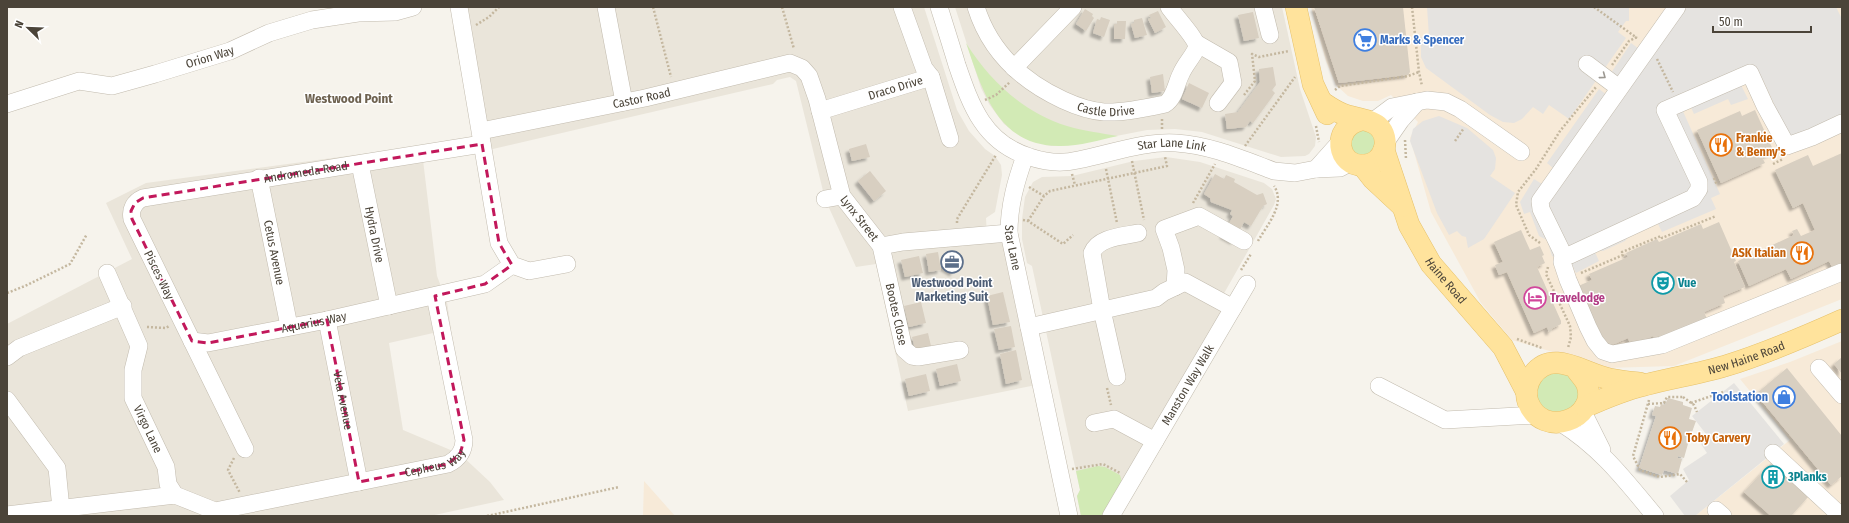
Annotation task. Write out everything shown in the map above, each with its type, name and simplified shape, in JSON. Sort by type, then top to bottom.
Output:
[{"type":"main road","name":"Haine Road","points":[[1296,7],[1313,84],[1332,92],[1330,123],[1341,138],[1343,153],[1402,206]]},
{"type":"main road","points":[[1332,92],[1342,114],[1366,121]]},
{"type":"main road","name":"Haine Road","points":[[1366,121],[1382,130],[1385,147],[1402,206],[1409,225],[1431,264],[1503,347],[1526,393],[1530,408],[1536,415]]},
{"type":"main road","points":[[1341,138],[1350,125],[1366,121]]},
{"type":"main road","points":[[1357,164],[1375,162],[1385,147]]},
{"type":"main road","name":"New Haine Road","points":[[1583,409],[1608,396],[1648,395],[1691,376],[1727,366],[1799,339],[1842,320]]},
{"type":"main road","name":"Haine Road","points":[[1503,347],[1527,359],[1546,364],[1555,362],[1565,363],[1571,360]]},
{"type":"main road","points":[[1536,415],[1546,421],[1561,423],[1571,420],[1583,409],[1588,394],[1587,384],[1571,360]]},
{"type":"main road","name":"New Haine Road","points":[[1571,360],[1609,379],[1648,395]]},
{"type":"main road","points":[[1526,393],[1531,376],[1537,369],[1546,364]]},
{"type":"street","name":"Orion Way","points":[[7,104],[79,81],[112,86],[134,80],[230,51],[269,33],[312,20],[358,13],[395,12],[413,7]]},
{"type":"street","points":[[459,7],[499,243],[512,265],[529,270],[567,264]]},
{"type":"street","points":[[902,7],[924,68],[931,77]]},
{"type":"street","points":[[939,7],[968,97],[978,118],[994,137],[1025,156]]},
{"type":"street","name":"Castle Drive","points":[[976,7],[983,26],[994,46],[1027,81],[1042,90],[1088,110],[1116,112],[1168,102],[1174,92],[1181,73],[1195,52],[1196,43]]},
{"type":"street","points":[[1016,70],[1073,7]]},
{"type":"street","points":[[1169,7],[1196,43],[1228,62],[1233,83],[1218,103]]},
{"type":"street","points":[[1263,7],[1270,35]]},
{"type":"street","points":[[1677,7],[1540,201],[1556,258],[1562,262],[1568,280],[1595,341],[1603,351],[1612,354],[1662,346],[1842,272]]},
{"type":"street","points":[[608,8],[624,102]]},
{"type":"street","name":"Castor Road","points":[[481,138],[624,102],[790,64],[799,67]]},
{"type":"street","points":[[1587,64],[1619,88]]},
{"type":"street","name":"Lynx Street","points":[[799,67],[809,76],[820,111],[842,196],[881,246],[957,237],[1009,233]]},
{"type":"street","points":[[1556,258],[1570,255],[1693,198],[1699,189],[1698,182],[1665,110],[1750,73],[1765,106],[1787,146],[1812,137],[1842,123]]},
{"type":"street","name":"Draco Drive","points":[[820,111],[931,77],[950,139]]},
{"type":"street","points":[[1366,121],[1392,107],[1427,100],[1446,102],[1460,108],[1521,152]]},
{"type":"street","points":[[1385,147],[1401,120],[1417,102]]},
{"type":"street","name":"Andromeda Road","points":[[132,207],[143,198],[259,178],[360,164],[481,138]]},
{"type":"street","points":[[1316,169],[1341,138]]},
{"type":"street","name":"Star Lane Link","points":[[1025,156],[1038,160],[1064,162],[1077,161],[1148,144],[1175,143],[1212,149],[1274,171],[1295,173],[1316,169],[1340,168],[1357,164]]},
{"type":"street","name":"Star Lane","points":[[1025,156],[1012,198],[1009,216],[1009,233],[1069,516]]},
{"type":"street","name":"Hydra Drive","points":[[360,164],[389,306]]},
{"type":"street","name":"Cetus Avenue","points":[[259,178],[289,326]]},
{"type":"street","points":[[824,199],[842,196]]},
{"type":"street","name":"Pisces Way","points":[[132,207],[132,220],[245,449]]},
{"type":"street","points":[[1174,287],[1176,270],[1171,248],[1164,229],[1199,216],[1244,241]]},
{"type":"street","points":[[1117,377],[1102,310],[1092,253],[1099,243],[1142,229]]},
{"type":"street","name":"Bootes Close","points":[[881,246],[904,349],[912,356],[918,357],[960,350]]},
{"type":"street","points":[[435,296],[485,284],[512,265]]},
{"type":"street","name":"Virgo Lane","points":[[107,273],[123,306],[139,346],[133,370],[132,398],[166,467],[168,484],[175,495]]},
{"type":"street","points":[[1029,327],[1156,298],[1164,292],[1185,282],[1233,308]]},
{"type":"street","name":"Manston Way Walk","points":[[1111,516],[1126,481],[1155,441],[1247,284]]},
{"type":"street","name":"Aquarius Way","points":[[192,341],[208,344],[435,296]]},
{"type":"street","name":"Cepheus Way","points":[[208,511],[246,505],[448,464],[457,458],[462,450],[464,440],[435,296]]},
{"type":"street","points":[[7,357],[19,348],[123,306]]},
{"type":"street","name":"Vela Avenue","points":[[327,320],[359,482]]},
{"type":"street","points":[[1819,368],[1842,395]]},
{"type":"street","points":[[1379,386],[1445,420],[1536,415]]},
{"type":"street","points":[[7,400],[57,468],[61,509]]},
{"type":"street","points":[[1583,409],[1606,458]]},
{"type":"street","points":[[1094,423],[1114,419],[1155,441]]},
{"type":"street","points":[[1561,423],[1578,433],[1606,458],[1655,516]]},
{"type":"street","points":[[1773,453],[1840,514]]},
{"type":"street","points":[[7,515],[175,495],[208,511]]},
{"type":"path","points":[[463,33],[489,17],[499,7]]},
{"type":"path","points":[[653,7],[674,91]]},
{"type":"path","points":[[782,7],[799,67]]},
{"type":"path","points":[[1412,7],[1419,72],[1422,86]]},
{"type":"path","points":[[1594,7],[1648,47],[1656,57],[1679,104]]},
{"type":"path","points":[[1252,54],[1259,57],[1295,50]]},
{"type":"path","points":[[984,101],[1001,91],[1016,70]]},
{"type":"path","points":[[1332,92],[1340,86],[1408,76],[1419,72]]},
{"type":"path","points":[[1243,148],[1295,77]]},
{"type":"path","points":[[1315,123],[1320,140],[1318,146]]},
{"type":"path","points":[[1455,141],[1467,125]]},
{"type":"path","points":[[1543,248],[1540,241],[1529,235],[1516,205],[1518,192],[1536,169],[1560,131]]},
{"type":"path","points":[[1238,146],[1247,149]]},
{"type":"path","points":[[957,237],[957,218],[996,154]]},
{"type":"path","points":[[1028,221],[1044,196],[1050,191],[1166,166],[1164,154],[1170,154]]},
{"type":"path","points":[[1137,157],[1131,158],[1142,229]]},
{"type":"path","points":[[1209,161],[1222,165]]},
{"type":"path","points":[[1188,220],[1187,213],[1215,163]]},
{"type":"path","points":[[1105,164],[1120,237]]},
{"type":"path","points":[[1066,172],[1078,171]]},
{"type":"path","points":[[1711,171],[1717,184]]},
{"type":"path","points":[[1071,172],[1075,185]]},
{"type":"path","points":[[1272,183],[1278,191]]},
{"type":"path","points":[[1026,185],[1044,196]]},
{"type":"path","points":[[1552,287],[1623,255],[1622,252],[1661,236],[1662,238],[1716,216]]},
{"type":"path","points":[[1018,218],[1028,221],[1063,244],[1073,235]]},
{"type":"path","points":[[7,293],[70,264],[87,234]]},
{"type":"path","points":[[1556,258],[1546,274],[1570,326],[1571,360]]},
{"type":"path","points":[[133,330],[145,327],[166,328],[181,319]]},
{"type":"path","points":[[1114,419],[1106,386],[1117,377]]},
{"type":"path","points":[[1681,391],[1683,397],[1691,403],[1697,412]]},
{"type":"path","points":[[1691,403],[1723,392]]},
{"type":"path","points":[[1683,397],[1667,397],[1664,403],[1648,395],[1633,456],[1640,470],[1660,477],[1680,474],[1687,482]]},
{"type":"path","points":[[245,449],[235,455],[228,470],[246,505]]},
{"type":"path","points":[[1072,470],[1103,464],[1126,481]]},
{"type":"path","points":[[487,516],[619,487]]},
{"type":"highlighted area","points":[[482,144],[499,243],[512,265],[485,284],[435,296],[464,440],[460,454],[448,464],[359,482],[327,320],[208,343],[192,341],[132,219],[131,211],[135,203],[143,198]]},
{"type":"shaded area","points":[[454,7],[924,7],[957,110],[969,131],[985,149],[995,156],[1001,165],[1002,175],[995,212],[986,218],[987,237],[999,240],[1003,243],[1036,385],[908,411],[876,264],[856,267],[825,199],[796,81],[790,77],[777,80],[773,84],[476,153],[423,160],[437,276],[447,302],[451,329],[389,343],[403,430],[460,454],[490,482],[504,500],[430,516],[7,516],[7,324],[132,259],[106,203],[146,183],[474,139],[453,29]]},
{"type":"shaded area","points":[[955,7],[1282,7],[1300,89],[1316,137],[1315,146],[1309,154],[1305,156],[1281,157],[1202,132],[1175,129],[1147,130],[1070,145],[1051,146],[1022,137],[1004,124],[989,104],[981,88]]},
{"type":"shaded area","points":[[1311,7],[1842,7],[1842,299],[1674,366],[1607,368],[1512,340],[1481,303],[1431,212],[1410,138],[1418,122],[1391,95],[1378,101],[1363,101],[1348,96],[1336,85],[1326,61]]},
{"type":"shaded area","points":[[1427,7],[1629,7],[1629,21],[1626,21],[1618,32],[1626,38],[1569,119],[1549,105],[1543,114],[1533,107],[1522,119],[1514,123],[1503,122],[1490,115],[1426,68],[1421,57],[1421,37],[1429,36]]},
{"type":"shaded area","points":[[1687,7],[1836,7],[1842,19],[1842,116],[1790,139],[1763,80],[1757,75],[1740,83],[1748,99],[1731,105],[1728,99],[1694,114],[1690,105],[1682,109],[1720,194],[1711,198],[1716,209],[1662,232],[1657,222],[1631,233],[1625,241],[1603,251],[1594,250],[1599,261],[1576,273],[1570,261],[1559,260],[1552,256],[1547,240],[1539,236],[1530,212],[1524,214],[1520,202],[1534,179],[1542,184],[1553,168],[1547,163],[1599,89],[1607,95],[1611,73],[1631,43],[1650,57]]},
{"type":"shaded area","points":[[1439,116],[1467,128],[1493,150],[1496,158],[1495,169],[1490,176],[1515,193],[1484,239],[1468,248],[1466,237],[1462,236],[1457,231],[1449,235],[1437,213],[1410,141],[1413,129],[1423,121]]},
{"type":"shaded area","points":[[1166,157],[1200,162],[1264,183],[1272,189],[1276,199],[1218,304],[1222,311],[1124,484],[1081,516],[1077,496],[1080,490],[1032,266],[1027,263],[1022,239],[1022,219],[1025,197],[1033,182],[1042,177],[1072,176],[1134,161]]},
{"type":"shaded area","points":[[1842,341],[1842,516],[1695,516],[1790,440],[1740,379],[1790,362]]},
{"type":"shaded area","points":[[1734,383],[1784,444],[1695,516],[1685,516],[1670,496],[1689,480],[1683,469],[1707,453],[1699,441],[1706,434],[1692,416]]},
{"type":"shaded area","points":[[644,481],[675,516],[643,516]]},
{"type":"green space","points":[[966,43],[975,57],[997,82],[1022,104],[1051,120],[1067,126],[1086,131],[1118,136],[1068,146],[1040,144],[1022,137],[1008,127],[996,113],[979,80]]},
{"type":"green space","points":[[1362,128],[1376,134],[1375,154],[1356,157],[1348,141]]},
{"type":"green space","points":[[1558,372],[1573,378],[1579,393],[1573,408],[1558,414],[1543,408],[1537,393],[1543,378]]},
{"type":"green space","points":[[1098,466],[1105,467],[1120,475],[1123,486],[1105,516],[1081,516],[1077,496],[1080,490],[1076,471]]},
{"type":"building","name":"Marks & Spencer","points":[[1314,7],[1403,7],[1410,72],[1408,75],[1339,83]]},
{"type":"building","points":[[1085,9],[1093,14],[1092,16],[1094,18],[1086,31],[1076,24]]},
{"type":"building","points":[[1158,11],[1166,27],[1155,33],[1148,19],[1151,18],[1149,15]]},
{"type":"building","points":[[1253,12],[1259,38],[1244,41],[1238,15]]},
{"type":"building","points":[[1101,17],[1110,20],[1104,37],[1093,33],[1097,19],[1100,20]]},
{"type":"building","points":[[1142,18],[1147,35],[1135,38],[1131,24],[1134,23],[1134,20]]},
{"type":"building","points":[[1117,21],[1126,21],[1125,39],[1114,39],[1114,24],[1117,24]]},
{"type":"building","points":[[1273,67],[1276,85],[1272,90],[1275,93],[1253,123],[1250,121],[1246,127],[1227,129],[1225,114],[1238,112],[1260,82],[1259,69]]},
{"type":"building","points":[[1163,74],[1165,91],[1152,93],[1150,77]]},
{"type":"building","points":[[1189,83],[1209,93],[1202,108],[1182,99]]},
{"type":"building","points":[[1755,110],[1774,152],[1762,157],[1765,163],[1721,183],[1697,130],[1740,111],[1742,116]]},
{"type":"building","points":[[866,144],[870,157],[852,161],[849,149]]},
{"type":"building","points":[[1842,153],[1842,263],[1832,267],[1829,261],[1791,279],[1786,269],[1749,286],[1738,261],[1794,235],[1792,231],[1797,229],[1801,236],[1815,230],[1803,203],[1793,208],[1775,170],[1808,155],[1813,166]]},
{"type":"building","points":[[870,171],[886,191],[874,201],[858,181]]},
{"type":"building","points":[[1215,174],[1224,179],[1226,175],[1235,179],[1234,182],[1257,195],[1263,193],[1267,204],[1263,206],[1251,226],[1244,222],[1234,241],[1223,235],[1233,216],[1230,214],[1232,210],[1211,202],[1210,198],[1204,194]]},
{"type":"building","name":"Vue","points":[[1719,222],[1736,261],[1734,262],[1745,287],[1723,296],[1725,303],[1704,312],[1707,319],[1656,342],[1653,336],[1631,346],[1628,338],[1605,348],[1574,288],[1592,280],[1589,274],[1628,257],[1626,253],[1657,239],[1659,242],[1701,224],[1703,229]]},
{"type":"building","name":"Travelodge","points":[[1521,230],[1530,250],[1540,246],[1544,255],[1542,256],[1545,263],[1537,267],[1561,321],[1561,324],[1551,329],[1552,331],[1549,332],[1547,327],[1534,333],[1507,272],[1499,275],[1495,265],[1503,262],[1494,242]]},
{"type":"building","name":"Westwood Point Marketing Suit","points":[[952,251],[963,258],[953,273],[942,266]]},
{"type":"building","points":[[938,252],[941,270],[929,272],[926,254]]},
{"type":"building","points":[[919,256],[923,273],[905,277],[901,260]]},
{"type":"building","points":[[1003,292],[1010,322],[993,325],[987,296]]},
{"type":"building","points":[[921,302],[926,323],[909,327],[904,306]]},
{"type":"building","points":[[1011,326],[1015,347],[999,350],[994,329]]},
{"type":"building","points":[[928,333],[931,346],[915,349],[912,337]]},
{"type":"building","points":[[1016,350],[1022,380],[1006,384],[1000,354]]},
{"type":"building","points":[[1842,357],[1842,374],[1834,364]]},
{"type":"building","points":[[957,364],[961,381],[940,386],[936,369]]},
{"type":"building","points":[[1787,368],[1842,436],[1842,476],[1831,485],[1756,394]]},
{"type":"building","points":[[926,374],[930,391],[909,396],[905,379]]},
{"type":"building","name":"Toby Carvery","points":[[1668,398],[1683,402],[1683,405],[1692,408],[1689,419],[1696,421],[1692,432],[1687,430],[1686,432],[1691,433],[1684,458],[1678,456],[1678,458],[1682,459],[1678,474],[1664,470],[1662,475],[1639,468],[1656,416],[1652,415],[1655,406],[1660,407],[1661,404],[1665,405]]},
{"type":"building","name":"3Planks","points":[[1772,462],[1809,496],[1791,516],[1771,516],[1744,492]]},
{"type":"place","name":"Marks & Spencer","points":[[1365,40]]},
{"type":"place","name":"Frankie & Benny's","points":[[1721,145]]},
{"type":"place","name":"ASK Italian","points":[[1802,253]]},
{"type":"place","name":"Westwood Point Marketing Suit","points":[[952,262]]},
{"type":"place","name":"Vue","points":[[1663,283]]},
{"type":"place","name":"Travelodge","points":[[1535,298]]},
{"type":"place","name":"Toolstation","points":[[1784,397]]},
{"type":"place","name":"Toby Carvery","points":[[1670,438]]},
{"type":"place","name":"3Planks","points":[[1773,477]]},
{"type":"district","name":"Westwood Point","points":[[349,98]]}]
